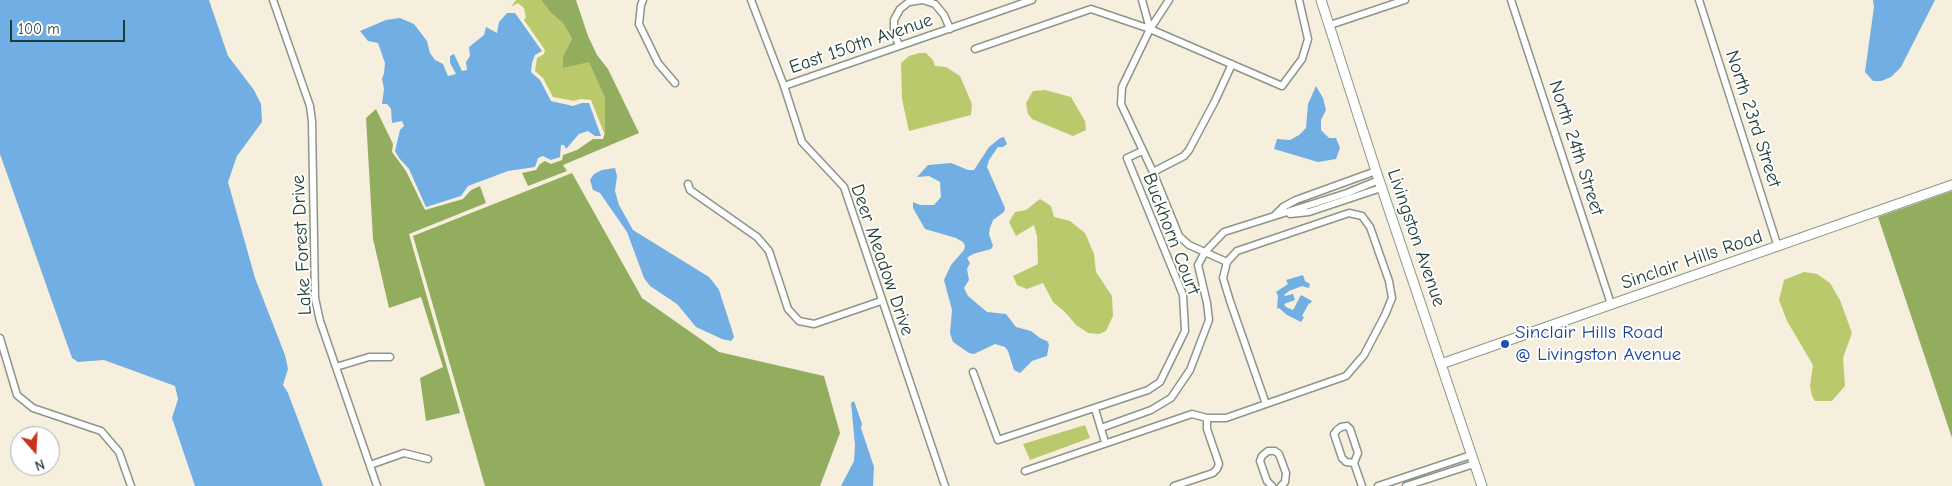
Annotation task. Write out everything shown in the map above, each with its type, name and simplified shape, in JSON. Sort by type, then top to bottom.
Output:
[{"type":"street","name":"Lake Forest Drive","points":[[273,0],[310,106],[312,121],[315,298],[320,321],[377,486]]},
{"type":"street","points":[[643,0],[639,24],[658,63],[675,83]]},
{"type":"street","name":"Deer Meadow Drive","points":[[751,0],[784,86],[802,142],[844,188],[945,486]]},
{"type":"street","points":[[899,46],[894,32],[894,20],[900,9],[909,2],[923,0],[935,4],[944,15],[950,29]]},
{"type":"street","name":"East 150th Avenue","points":[[784,86],[1032,0]]},
{"type":"street","points":[[1142,0],[1150,29]]},
{"type":"street","points":[[1169,0],[1150,29],[1122,87],[1121,104],[1153,172],[1179,236],[1190,245],[1226,262]]},
{"type":"street","points":[[975,48],[1091,9],[1150,29],[1282,86],[1302,59],[1308,39],[1299,0]]},
{"type":"street","name":"Livingston Avenue","points":[[1322,0],[1379,180],[1482,486]]},
{"type":"street","points":[[1330,25],[1405,0]]},
{"type":"street","name":"North 24th Street","points":[[1511,0],[1612,304]]},
{"type":"street","name":"North 23rd Street","points":[[1699,0],[1778,247]]},
{"type":"street","points":[[1153,172],[1184,156],[1189,150],[1232,64]]},
{"type":"street","name":"Buckhorn Court","points":[[973,372],[998,440],[1095,409],[1148,390],[1160,382],[1185,331],[1183,296],[1127,158],[1142,151]]},
{"type":"street","points":[[1274,216],[1283,207],[1296,200],[1379,180]]},
{"type":"street","points":[[1101,428],[1151,410],[1171,398],[1190,370],[1209,320],[1208,303],[1198,265],[1205,252],[1224,232],[1347,193],[1379,180]]},
{"type":"street","points":[[688,184],[690,190],[757,237],[769,251],[788,309],[799,321],[814,324],[881,301]]},
{"type":"street","name":"Sinclair Hills Road","points":[[1442,364],[1952,185]]},
{"type":"street","points":[[1025,471],[1105,442],[1192,414],[1207,418],[1226,418],[1266,404],[1346,376],[1364,355],[1386,315],[1392,298],[1389,282],[1370,227],[1362,216],[1349,213],[1237,251],[1226,262],[1223,278],[1266,404]]},
{"type":"street","points":[[0,338],[17,395],[32,408],[101,431],[119,452],[131,486]]},
{"type":"street","points":[[336,367],[369,357],[390,357]]},
{"type":"street","points":[[1095,409],[1105,442]]},
{"type":"street","points":[[1174,486],[1213,473],[1219,464],[1207,429],[1207,418]]},
{"type":"street","points":[[1354,463],[1346,462],[1342,458],[1334,434],[1341,427],[1347,426],[1350,429],[1358,453],[1354,463],[1362,486]]},
{"type":"street","points":[[1272,486],[1267,481],[1260,461],[1262,456],[1268,451],[1275,451],[1279,454],[1286,474],[1285,482],[1281,486]]},
{"type":"street","points":[[370,465],[404,453],[428,459]]},
{"type":"street","points":[[1378,486],[1473,459]]},
{"type":"street","points":[[1406,486],[1473,459]]},
{"type":"green space","points":[[516,0],[541,0],[551,13],[563,23],[572,39],[563,56],[563,68],[589,61],[605,98],[604,133],[591,100],[581,99],[574,101],[553,97],[543,78],[535,71],[537,58],[544,54],[545,50],[524,20],[526,17],[524,8],[518,3],[511,7]]},
{"type":"green space","points":[[541,0],[576,0],[588,36],[597,55],[608,69],[639,133],[563,165],[567,171],[528,186],[522,173],[536,170],[545,161],[551,164],[562,160],[563,155],[577,150],[593,139],[603,139],[605,132],[605,98],[589,62],[563,68],[563,56],[572,39],[563,23],[551,13]]},
{"type":"green space","points":[[926,53],[933,60],[935,66],[946,67],[960,76],[972,104],[971,115],[909,131],[902,99],[901,63],[909,56]]},
{"type":"green space","points":[[1045,90],[1071,97],[1085,121],[1086,130],[1073,136],[1032,119],[1028,114],[1026,103],[1033,91]]},
{"type":"green space","points":[[376,109],[393,144],[392,152],[406,171],[425,210],[463,199],[471,190],[480,186],[486,203],[409,234],[460,413],[426,421],[420,378],[443,367],[421,297],[389,308],[373,239],[366,118]]},
{"type":"green space","points":[[572,173],[642,298],[719,352],[824,376],[840,433],[820,486],[485,486],[413,236]]},
{"type":"green space","points":[[1952,191],[1952,438],[1878,217]]},
{"type":"green space","points":[[1040,199],[1051,206],[1054,217],[1070,221],[1085,233],[1094,254],[1096,272],[1112,296],[1113,316],[1106,331],[1099,334],[1088,333],[1076,325],[1053,302],[1043,283],[1027,289],[1017,285],[1013,276],[1038,264],[1037,236],[1034,225],[1016,236],[1009,222],[1015,212],[1026,210]]},
{"type":"green space","points":[[1804,272],[1817,274],[1830,283],[1840,300],[1852,333],[1843,358],[1845,386],[1832,401],[1815,401],[1812,396],[1810,386],[1813,365],[1787,321],[1779,300],[1784,280]]},
{"type":"green space","points":[[1085,425],[1090,438],[1030,460],[1023,444]]},
{"type":"water","points":[[0,0],[209,0],[228,56],[254,90],[261,104],[262,122],[237,156],[228,182],[255,278],[285,355],[288,369],[283,385],[288,393],[323,486],[195,486],[172,418],[178,399],[175,386],[104,360],[78,362],[72,358],[0,154]]},
{"type":"water","points":[[1873,0],[1935,0],[1901,67],[1891,77],[1881,81],[1873,81],[1865,72],[1874,7]]},
{"type":"water","points":[[507,13],[515,13],[542,51],[535,55],[531,72],[540,80],[551,101],[573,106],[589,103],[601,136],[595,136],[588,131],[579,134],[566,149],[564,145],[561,145],[560,157],[551,160],[543,156],[538,158],[535,167],[508,171],[468,186],[461,196],[426,207],[409,169],[395,151],[400,130],[404,126],[402,121],[392,123],[391,109],[387,104],[382,104],[384,89],[382,79],[385,63],[378,43],[368,41],[360,31],[386,20],[400,18],[414,24],[427,41],[430,53],[435,60],[443,64],[448,76],[456,74],[450,63],[450,56],[454,54],[462,71],[467,70],[466,62],[470,56],[469,47],[484,35],[486,27],[497,33],[499,22]]},
{"type":"water","points":[[1316,86],[1323,98],[1326,110],[1321,120],[1321,130],[1329,138],[1336,138],[1340,148],[1336,159],[1318,162],[1274,149],[1277,139],[1290,140],[1306,128],[1308,104]]},
{"type":"water","points":[[1004,137],[1007,144],[1003,147],[998,147],[989,160],[987,167],[1005,208],[1004,212],[993,220],[990,228],[989,234],[993,246],[991,249],[973,254],[967,258],[970,263],[967,269],[969,280],[964,288],[968,296],[987,312],[1006,314],[1016,327],[1031,331],[1049,342],[1047,342],[1049,344],[1047,356],[1032,361],[1020,373],[1014,370],[1005,347],[995,344],[974,354],[969,353],[953,342],[950,333],[952,310],[944,280],[951,265],[964,250],[965,246],[963,242],[956,238],[925,229],[913,208],[913,202],[920,205],[934,205],[941,197],[940,182],[929,176],[917,177],[928,165],[951,163],[968,170],[974,170],[989,147]]},
{"type":"water","points":[[615,168],[617,176],[615,191],[619,205],[633,230],[709,277],[719,290],[734,337],[731,341],[696,327],[677,304],[650,286],[644,278],[627,232],[600,193],[593,190],[590,180],[594,174],[602,170]]},
{"type":"water","points":[[1303,275],[1305,281],[1310,284],[1309,288],[1302,286],[1284,295],[1293,294],[1295,300],[1284,304],[1293,310],[1301,295],[1312,301],[1302,316],[1304,317],[1301,322],[1287,315],[1279,308],[1277,309],[1278,296],[1276,292],[1288,284],[1286,280]]},
{"type":"water","points":[[854,401],[874,467],[873,486],[841,486],[854,461],[855,445],[851,403]]},
{"type":"place","name":"Sinclair Hills Road @ Livingston Avenue","points":[[1505,344]]}]
